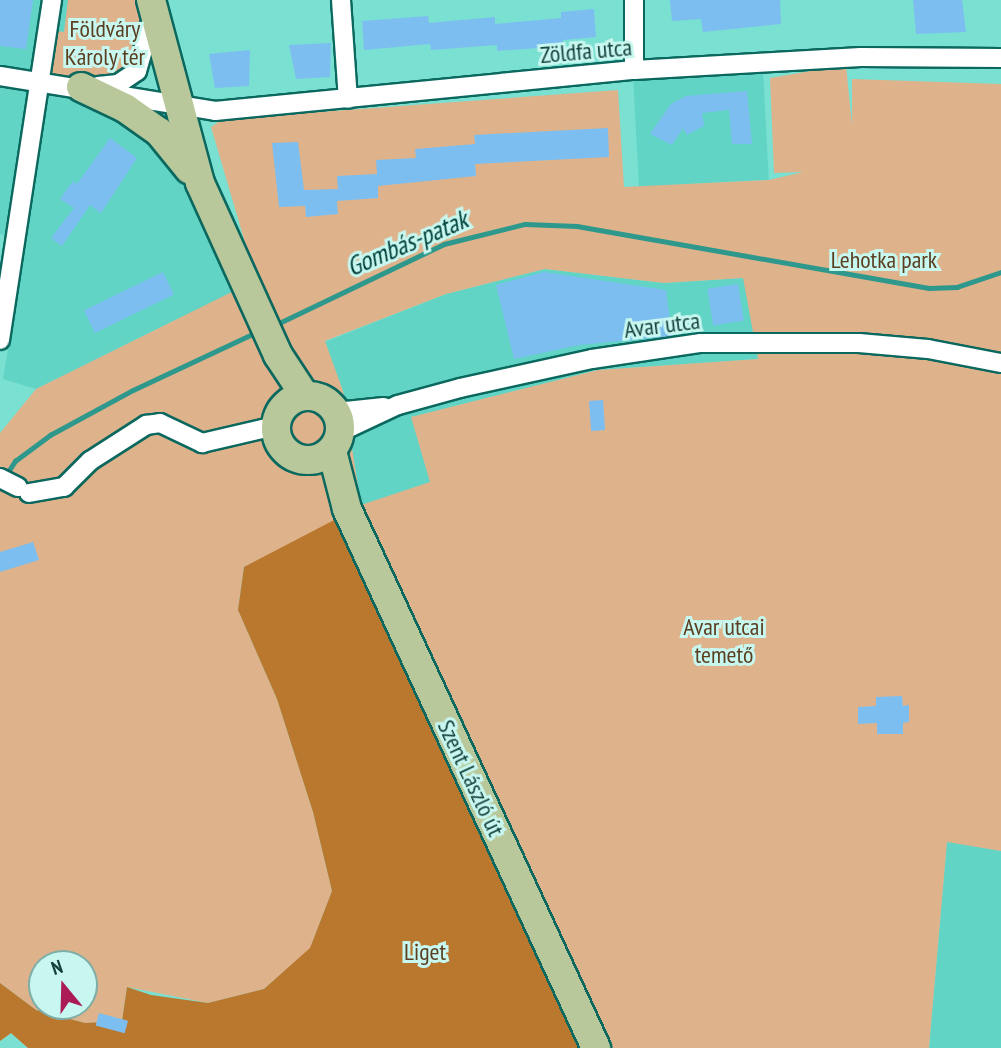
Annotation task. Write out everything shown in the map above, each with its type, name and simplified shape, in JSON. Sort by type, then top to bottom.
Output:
[{"type":"main road","points":[[152,8],[176,106],[200,183],[278,355],[288,409],[282,449],[290,456],[330,439],[317,397],[288,409]]},
{"type":"main road","points":[[81,87],[125,108],[159,132],[200,183]]},
{"type":"main road","name":"Szent László út","points":[[330,439],[347,509],[596,1048]]},
{"type":"street","points":[[0,340],[42,81],[52,0]]},
{"type":"street","points":[[341,0],[348,99]]},
{"type":"street","points":[[634,0],[634,70]]},
{"type":"street","points":[[0,76],[81,87],[118,84],[132,76],[144,59],[152,8]]},
{"type":"street","name":"Zöldfa utca","points":[[81,87],[215,111],[634,70],[860,57],[1001,58]]},
{"type":"street","name":"Avar utca","points":[[330,439],[398,405],[593,359],[701,343],[859,343],[928,349],[1001,363]]},
{"type":"street","points":[[0,478],[23,490],[64,488],[90,461],[146,425],[160,423],[202,443],[288,409]]},
{"type":"shaded area","points":[[0,0],[71,0],[104,104],[175,163],[239,289],[36,389],[3,379],[27,238],[0,234]]},
{"type":"shaded area","points":[[763,70],[769,180],[639,187],[633,77]]},
{"type":"shaded area","points":[[545,269],[664,283],[744,278],[758,359],[598,370],[412,417],[431,482],[361,506],[343,391],[325,342],[446,294]]},
{"type":"shaded area","points":[[947,841],[1001,851],[1001,1048],[929,1048]]},
{"type":"green space","name":"Földváry Károly tér","points":[[68,0],[151,0],[132,76],[42,81],[50,30],[64,32]]},
{"type":"green space","points":[[846,65],[852,125],[852,79],[1001,84],[1001,851],[947,842],[929,1048],[600,1048],[244,566],[238,610],[277,699],[313,812],[332,891],[312,943],[574,1048],[28,1048],[11,1033],[0,1041],[0,1002],[28,1009],[28,1020],[70,1020],[113,1031],[271,997],[302,956],[264,989],[208,1003],[127,987],[122,1021],[85,1023],[74,1020],[98,1020],[98,950],[28,950],[28,1004],[0,983],[0,433],[36,389],[256,280],[211,127],[223,119],[618,90],[624,187],[769,180],[803,172],[774,173],[770,78]],"holes":[[[545,269],[664,283],[743,278],[758,359],[598,370],[411,417],[430,482],[361,505],[343,391],[325,341],[446,294]]]},
{"type":"green space","name":"Liget","points":[[361,506],[600,1048],[28,1048],[11,1033],[0,1041],[0,983],[28,1004],[28,1020],[74,1020],[85,1023],[122,1021],[127,987],[151,995],[208,1003],[264,989],[310,948],[332,891],[313,812],[277,699],[238,610],[244,567]]},
{"type":"building","points":[[0,0],[33,0],[26,49],[0,46]]},
{"type":"building","points":[[670,0],[780,0],[781,24],[703,32],[701,19],[672,21]]},
{"type":"building","points":[[913,0],[962,0],[966,32],[916,34]]},
{"type":"building","points":[[594,9],[596,37],[563,40],[564,46],[497,51],[497,45],[431,50],[430,44],[364,50],[362,21],[428,16],[429,23],[495,17],[495,24],[561,18],[561,12]]},
{"type":"building","points":[[331,43],[330,77],[296,79],[289,45]]},
{"type":"building","points":[[250,50],[249,86],[215,88],[209,54]]},
{"type":"building","points":[[747,91],[752,144],[732,144],[729,110],[702,113],[704,126],[687,135],[683,128],[672,145],[650,134],[671,104],[686,96]]},
{"type":"building","points":[[608,128],[609,157],[475,164],[476,176],[378,186],[378,198],[337,201],[338,214],[306,217],[305,206],[279,207],[272,143],[298,142],[304,190],[338,189],[337,176],[377,174],[376,160],[416,158],[415,149],[475,144],[474,135]]},
{"type":"building","points":[[110,138],[137,158],[101,213],[90,205],[62,246],[51,238],[74,208],[60,199],[73,181],[77,184]]},
{"type":"building","points":[[163,272],[174,294],[95,333],[84,311]]},
{"type":"building","points":[[544,272],[666,290],[672,336],[579,345],[514,359],[496,285]]},
{"type":"building","points":[[738,284],[744,321],[713,325],[707,289]]},
{"type":"building","points":[[603,400],[605,430],[591,431],[589,401]]},
{"type":"building","points":[[33,542],[39,560],[0,572],[0,552]]},
{"type":"building","points":[[902,696],[903,706],[909,705],[909,722],[903,723],[903,734],[877,734],[877,723],[858,724],[858,707],[876,706],[876,697]]},
{"type":"building","points":[[99,1013],[128,1021],[125,1033],[96,1026]]},
{"type":"waterway","name":"Gombás-patak","points":[[275,325],[444,244],[525,224],[577,226],[929,288],[957,287],[1001,272]]},
{"type":"waterway","name":"Gombás-patak","points":[[6,475],[15,461],[50,435],[133,390],[257,332]]},
{"type":"park label","name":"Lehotka park","points":[[884,260]]},
{"type":"park label","name":"Avar utcai temető","points":[[724,641]]}]
